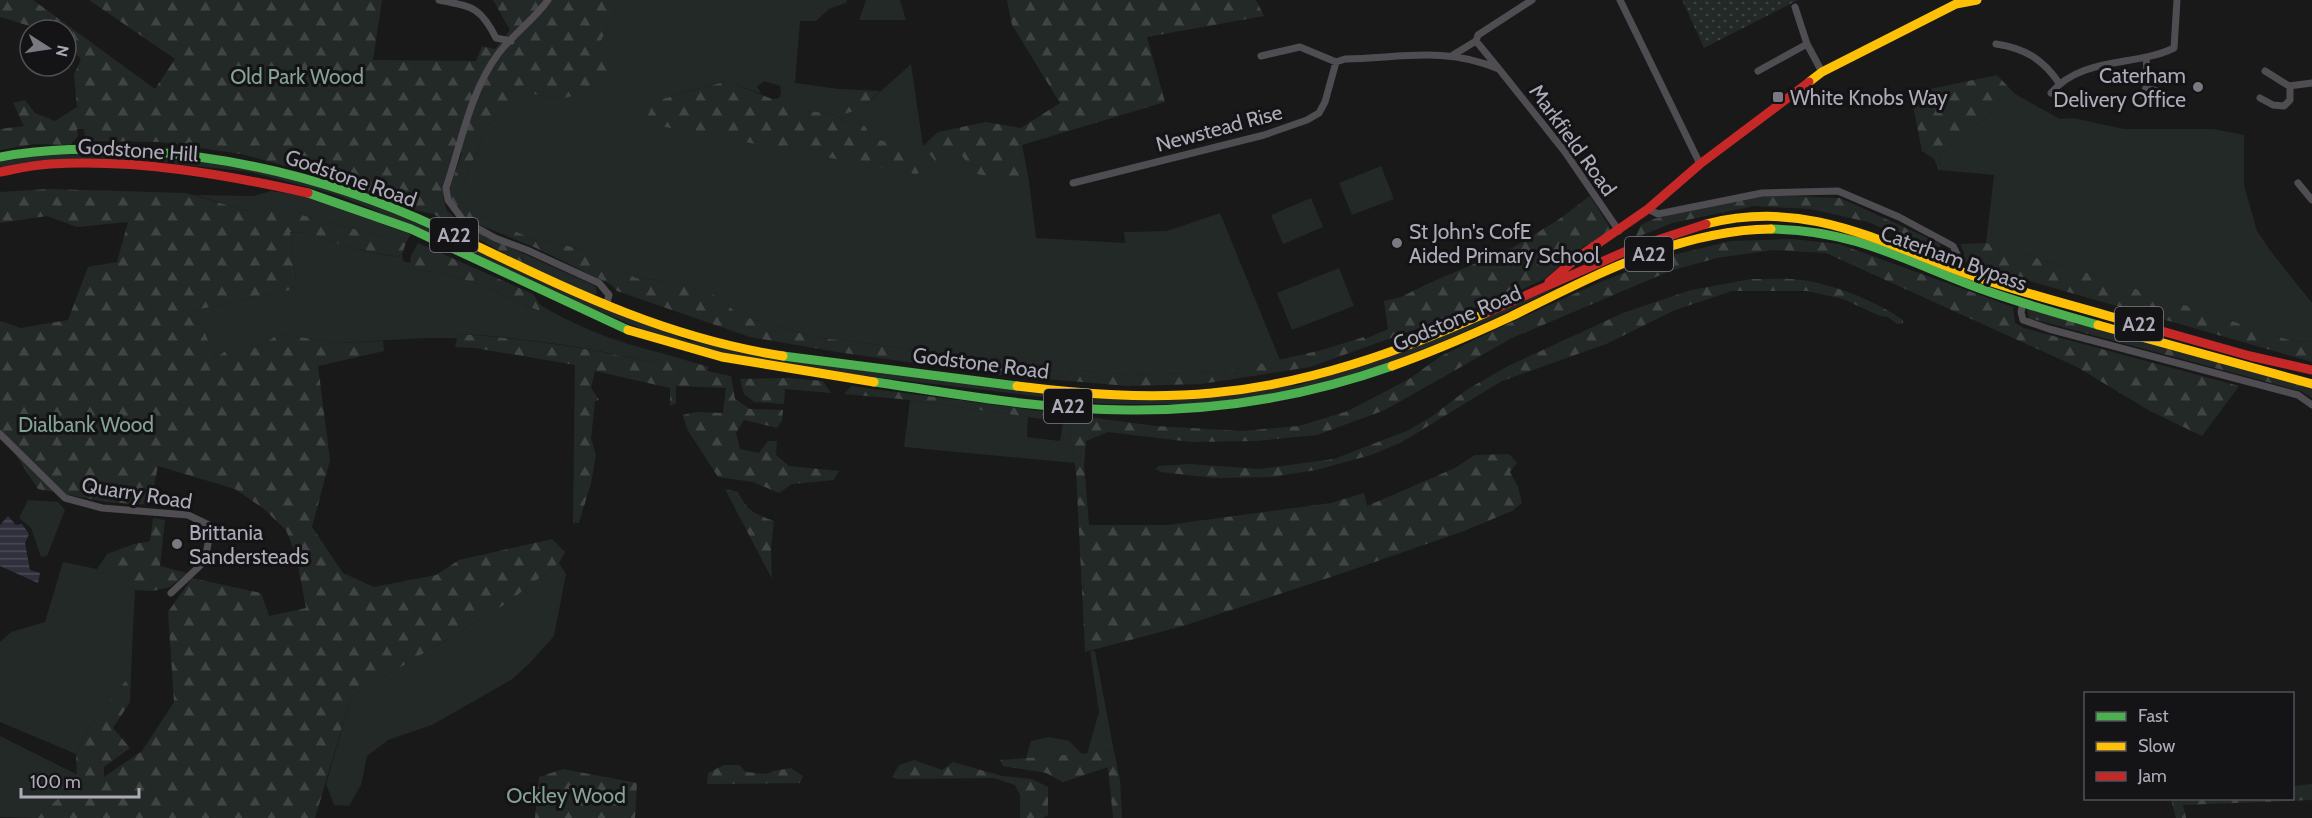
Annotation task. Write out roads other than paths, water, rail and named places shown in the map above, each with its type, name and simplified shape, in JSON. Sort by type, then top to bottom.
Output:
[{"type":"main road","points":[[1546,286],[1577,258],[1648,209],[1700,164],[1822,72],[1956,2],[1977,0]]},
{"type":"main road","name":"Godstone Hill","points":[[0,157],[48,148],[122,149],[213,158],[244,164]]},
{"type":"main road","name":"Godstone Hill","points":[[0,172],[48,164],[118,164],[200,171],[273,185]]},
{"type":"main road","name":"Godstone Road","points":[[244,164],[290,173],[375,200],[606,306],[694,337],[729,346],[793,357],[1036,389],[1156,396],[1248,389],[1333,371],[1421,341],[1595,264]]},
{"type":"main road","name":"Godstone Road","points":[[273,185],[313,194],[411,229],[620,327],[717,358],[781,369],[1098,409],[1155,411],[1202,408],[1251,403],[1336,385],[1420,356],[1584,281]]},
{"type":"main road","name":"Caterham Bypass","points":[[1595,264],[1679,231],[1714,221],[1754,216],[1794,217],[1850,227],[1953,268],[2058,302],[2312,370]]},
{"type":"main road","name":"Caterham Bypass","points":[[1584,281],[1643,256],[1717,233],[1782,229],[1817,232],[1846,238],[1881,250],[1942,275],[2024,303],[2312,384]]},
{"type":"main road","points":[[1584,281],[1606,240]]},
{"type":"street","points":[[438,0],[470,7],[479,12],[496,38],[511,41]]},
{"type":"street","points":[[548,0],[498,54],[473,103],[446,188],[448,200],[463,220],[495,238],[527,249],[599,283],[609,295],[606,306]]},
{"type":"street","points":[[1453,55],[1476,41],[1478,35],[1532,0]]},
{"type":"street","points":[[1620,0],[1700,164]]},
{"type":"street","points":[[2051,93],[2059,83],[2099,64],[2146,58],[2174,48],[2177,0]]},
{"type":"street","points":[[1795,7],[1807,44],[1822,72]]},
{"type":"street","name":"Markfield Road","points":[[1476,41],[1565,152],[1619,231]]},
{"type":"street","points":[[1758,70],[1807,44]]},
{"type":"street","points":[[1996,44],[2014,46],[2029,52],[2049,69],[2059,83]]},
{"type":"street","points":[[1261,56],[1300,47],[1336,62],[1346,58],[1410,54],[1453,55],[1499,69]]},
{"type":"street","points":[[2143,96],[2148,82],[2146,58]]},
{"type":"street","name":"Newstead Rise","points":[[1073,183],[1264,135],[1307,120],[1319,113],[1325,102],[1336,62]]},
{"type":"street","points":[[2265,70],[2290,86],[2312,83]]},
{"type":"street","points":[[2260,98],[2273,105],[2284,106],[2290,100],[2290,86]]},
{"type":"street","points":[[2147,88],[2159,92]]},
{"type":"street","points":[[2298,183],[2312,200]]},
{"type":"street","points":[[1648,209],[1658,213],[1762,193],[1838,191],[1899,217],[1953,246],[1958,256],[1953,268]]},
{"type":"street","points":[[2024,303],[2021,312],[2023,320],[2049,329],[2298,395],[2312,405]]},
{"type":"street","name":"Quarry Road","points":[[0,434],[65,498],[102,508],[188,515],[211,526],[205,561],[171,593]]},
{"type":"water","points":[[8,516],[16,525],[22,524],[29,534],[25,543],[30,570],[40,573],[38,583],[0,566],[0,525]]},
{"type":"place","name":"Caterham Delivery Office","points":[[2198,87]]},
{"type":"place","name":"White Knobs Way","points":[[1778,97]]},
{"type":"place","name":"St John's CofE Aided Primary School","points":[[1397,243]]},
{"type":"place","name":"Brittania Sandersteads","points":[[177,544]]},
{"type":"park label","name":"Old Park Wood","points":[[297,76]]},
{"type":"park label","name":"Dialbank Wood","points":[[86,424]]},
{"type":"park label","name":"Ockley Wood","points":[[566,795]]}]
